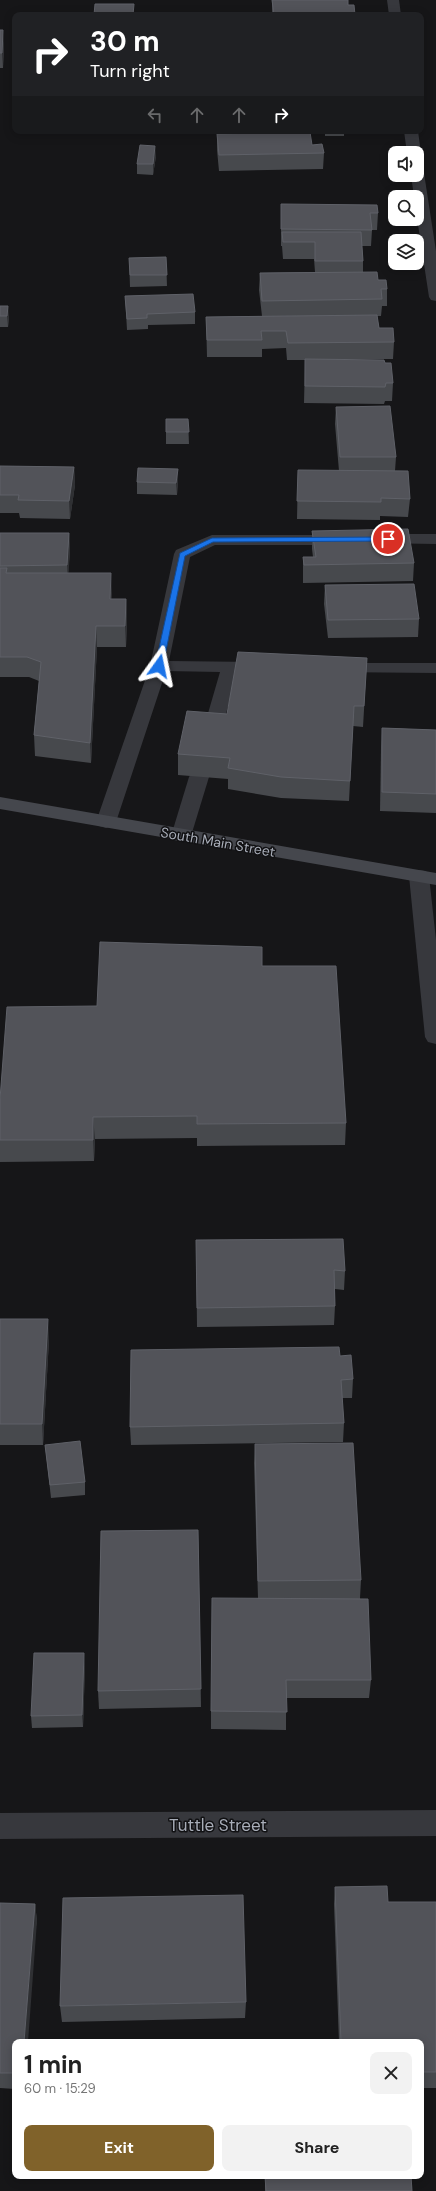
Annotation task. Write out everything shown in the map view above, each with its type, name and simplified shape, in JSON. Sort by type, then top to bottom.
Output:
[{"type":"main road","name":"South Main Street","points":[[0,804],[428,878]]},
{"type":"street","points":[[393,0],[395,12]]},
{"type":"street","points":[[411,134],[413,146]]},
{"type":"street","points":[[418,182],[436,297]]},
{"type":"street","points":[[106,822],[159,666],[182,554],[212,540],[436,539]]},
{"type":"street","points":[[159,666],[278,667]]},
{"type":"street","points":[[211,734],[231,667]]},
{"type":"street","points":[[318,668],[436,668]]},
{"type":"street","points":[[181,836],[199,777]]},
{"type":"street","points":[[428,878],[436,1037]]},
{"type":"street","name":"Tuttle Street","points":[[0,1826],[436,1823]]},
{"type":"building","points":[[272,0],[348,0],[348,5],[354,5],[355,12],[274,12]]},
{"type":"building","points":[[95,4],[134,4],[133,12],[94,12]]},
{"type":"building","points":[[0,30],[3,30],[2,53],[0,53]]},
{"type":"building","points":[[217,134],[310,134],[312,145],[322,144],[324,153],[219,155]]},
{"type":"building","points":[[140,145],[155,146],[153,164],[137,164]]},
{"type":"building","points":[[281,204],[377,205],[378,213],[370,213],[372,230],[281,229]]},
{"type":"building","points":[[282,232],[361,232],[363,261],[315,261],[315,242],[283,242]]},
{"type":"building","points":[[166,257],[167,275],[130,275],[129,258]]},
{"type":"building","points":[[377,272],[378,280],[386,280],[387,289],[381,289],[382,299],[262,301],[260,273]]},
{"type":"building","points":[[193,294],[195,312],[147,314],[147,318],[127,319],[125,296]]},
{"type":"building","points":[[0,306],[8,306],[7,316],[0,316]]},
{"type":"building","points":[[377,315],[379,328],[393,328],[394,342],[288,343],[286,331],[261,331],[262,340],[207,340],[206,317]]},
{"type":"building","points":[[305,359],[384,360],[385,363],[391,363],[393,383],[386,383],[385,387],[305,386]]},
{"type":"building","points":[[390,406],[396,457],[340,457],[336,407]]},
{"type":"building","points":[[166,419],[188,419],[189,432],[166,432]]},
{"type":"building","points":[[0,466],[74,467],[69,501],[18,500],[19,495],[0,495]]},
{"type":"building","points":[[138,468],[178,469],[176,483],[137,482]]},
{"type":"building","points":[[298,470],[408,471],[410,499],[381,498],[381,502],[297,501]]},
{"type":"building","points":[[408,529],[414,563],[304,565],[303,557],[316,557],[312,531]]},
{"type":"building","points":[[0,533],[69,533],[67,565],[0,566]]},
{"type":"building","points":[[0,568],[7,568],[6,573],[111,573],[110,599],[126,599],[125,626],[96,626],[90,743],[34,735],[41,662],[27,657],[0,657]]},
{"type":"building","points":[[414,584],[419,619],[328,620],[325,585]]},
{"type":"building","points":[[238,652],[367,658],[364,706],[354,706],[350,781],[281,777],[228,768],[230,758],[178,754],[187,711],[227,714]]},
{"type":"building","points":[[382,728],[436,730],[436,794],[382,792]]},
{"type":"building","points":[[100,942],[262,947],[262,966],[336,966],[346,1123],[197,1124],[197,1116],[93,1117],[93,1140],[0,1140],[0,1099],[7,1007],[97,1006]]},
{"type":"building","points":[[343,1239],[345,1271],[334,1270],[335,1306],[197,1308],[196,1240]]},
{"type":"building","points":[[0,1319],[48,1319],[42,1424],[0,1424]]},
{"type":"building","points":[[339,1347],[340,1356],[351,1355],[353,1379],[341,1380],[344,1423],[130,1427],[131,1350]]},
{"type":"building","points":[[80,1441],[85,1482],[50,1485],[45,1445]]},
{"type":"building","points":[[353,1443],[361,1580],[258,1581],[255,1444]]},
{"type":"building","points":[[198,1530],[201,1689],[98,1691],[101,1531]]},
{"type":"building","points":[[212,1598],[368,1599],[371,1680],[286,1680],[287,1712],[211,1711]]},
{"type":"building","points":[[34,1653],[84,1653],[82,1715],[31,1716]]},
{"type":"building","points":[[387,1886],[388,1902],[436,1902],[436,2072],[424,2072],[424,2039],[341,2039],[335,1887]]},
{"type":"building","points":[[243,1895],[246,2002],[60,2006],[63,1898]]},
{"type":"building","points":[[0,1903],[35,1904],[24,2039],[12,2039],[12,2073],[0,2073]]},
{"type":"building","points":[[265,2179],[411,2179],[412,2191],[266,2191]]},
{"type":"route","points":[[159,666],[182,554],[212,540],[388,539]]}]
